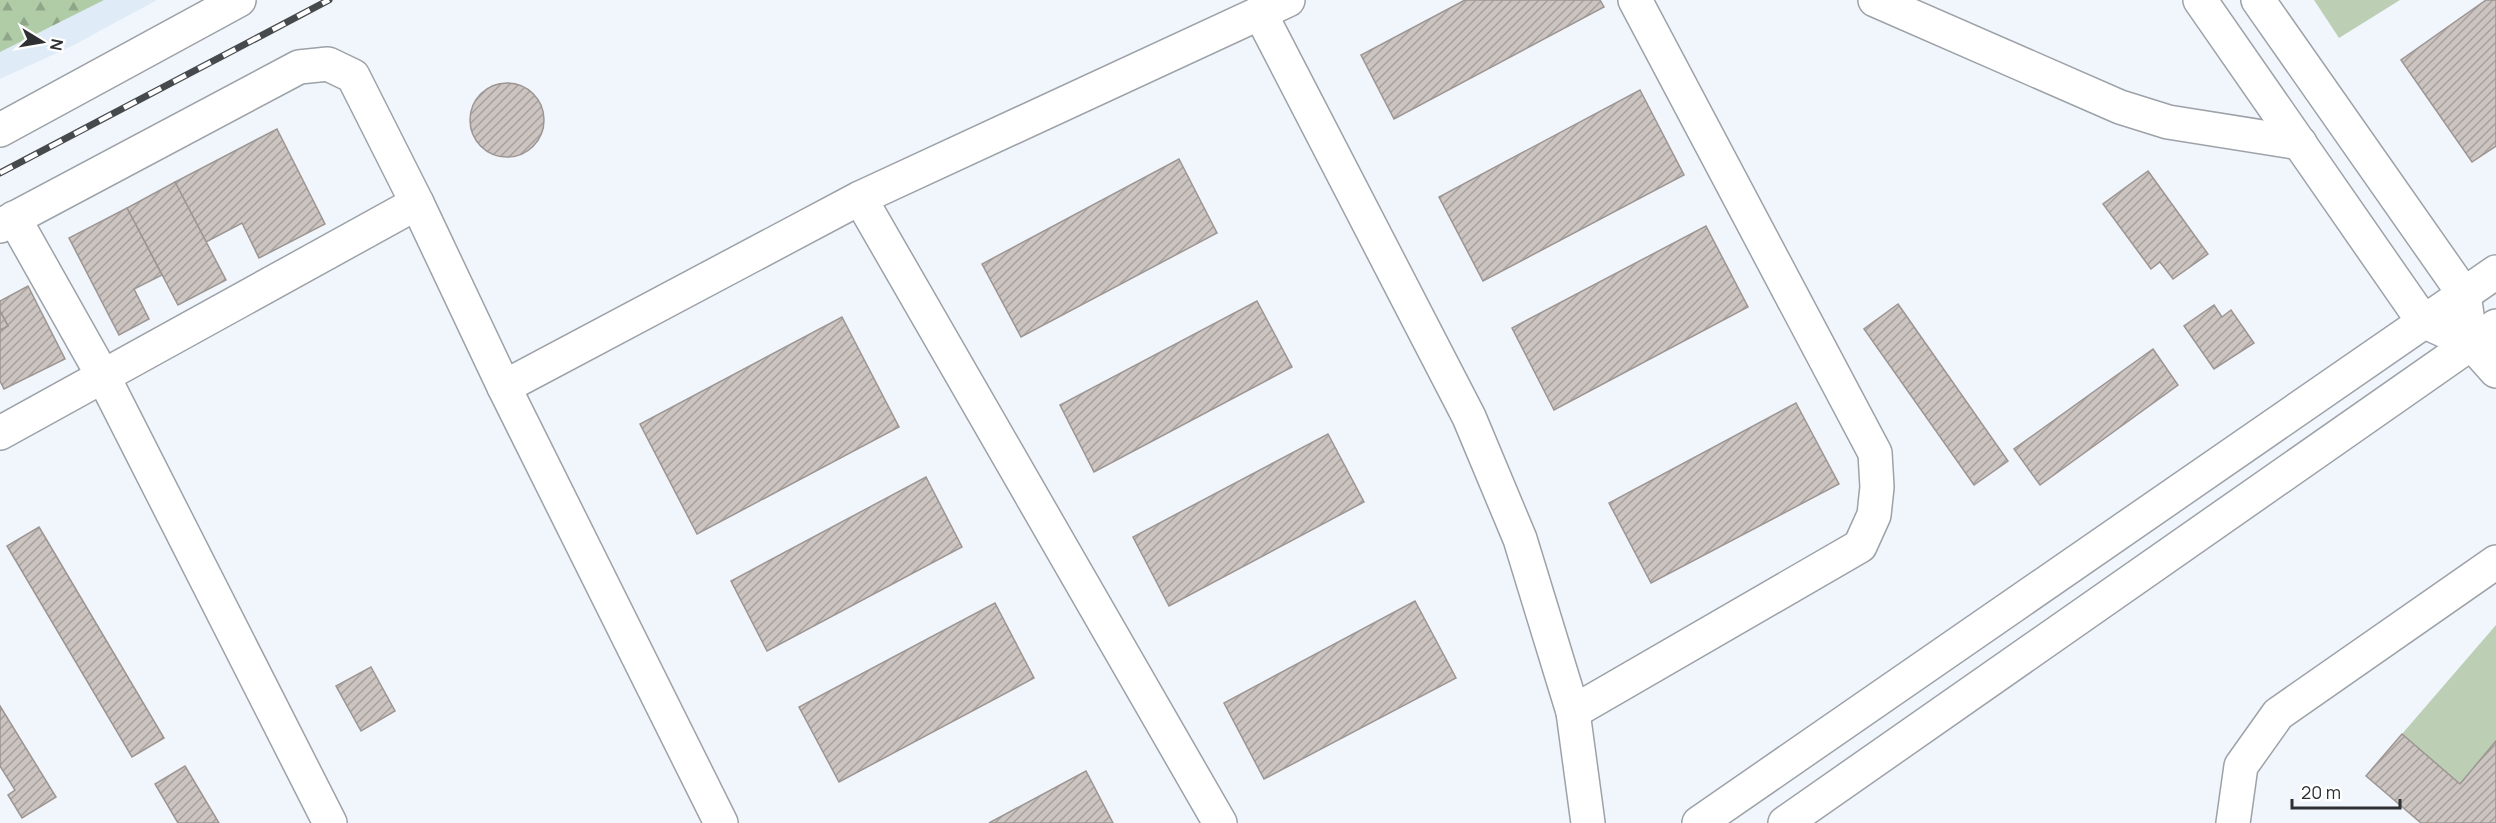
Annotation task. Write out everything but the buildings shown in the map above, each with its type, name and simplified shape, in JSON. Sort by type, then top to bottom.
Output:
[{"type":"main road","points":[[0,130],[238,0]]},
{"type":"main road","points":[[1573,712],[1860,546],[1874,515],[1877,487],[1875,453],[1635,0]]},
{"type":"main road","points":[[1875,0],[2120,107],[2168,122],[2300,143]]},
{"type":"main road","points":[[2200,0],[2423,321],[2484,335]]},
{"type":"main road","points":[[2258,0],[2464,294],[2484,335],[2496,371]]},
{"type":"main road","points":[[504,387],[860,198],[1274,6],[1469,417],[1520,539],[1573,712],[1588,823]]},
{"type":"main road","points":[[330,823],[103,376],[7,222],[299,68],[328,64],[353,76],[417,203],[504,387],[721,823]]},
{"type":"main road","points":[[860,198],[1221,823]]},
{"type":"main road","points":[[0,434],[417,203]]},
{"type":"main road","points":[[1699,823],[2496,272]]},
{"type":"main road","points":[[1785,823],[2484,335]]},
{"type":"main road","points":[[2233,823],[2241,766],[2278,714],[2496,561]]},
{"type":"shaded area","points":[[0,0],[157,0],[72,46],[0,79]]},
{"type":"green space","points":[[0,0],[104,0],[0,52]]},
{"type":"green space","points":[[2314,0],[2400,0],[2339,38]]},
{"type":"green space","points":[[2496,625],[2496,741],[2460,784],[2402,734]]},
{"type":"railway","points":[[0,173],[329,0]]}]
